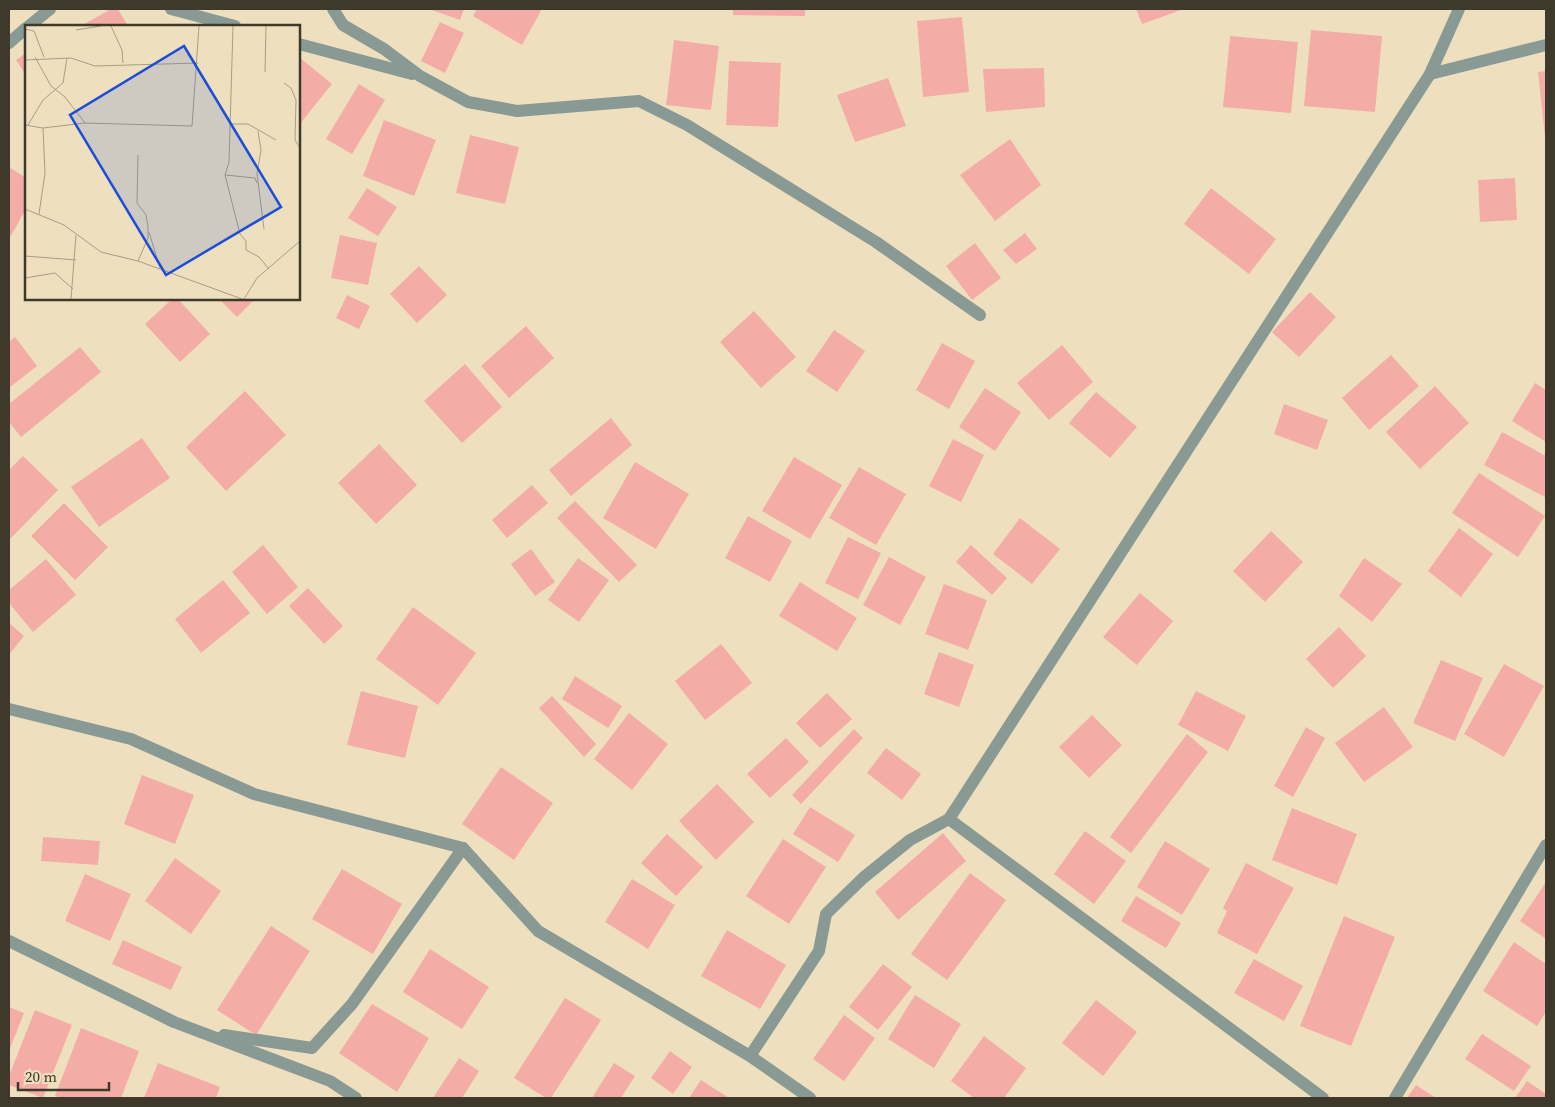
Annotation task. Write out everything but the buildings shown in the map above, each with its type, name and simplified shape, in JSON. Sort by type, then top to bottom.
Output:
[{"type":"street","points":[[30,25],[50,9]]},
{"type":"street","points":[[171,9],[231,25]]},
{"type":"street","points":[[332,9],[343,25],[384,49],[420,76],[468,102],[517,111],[639,101],[687,126],[876,242],[980,315]]},
{"type":"street","points":[[750,1056],[819,951],[826,914],[863,878],[910,840],[949,819],[1430,74],[1459,9]]},
{"type":"street","points":[[9,43],[25,29]]},
{"type":"street","points":[[300,44],[420,76]]},
{"type":"street","points":[[1430,74],[1546,45]]},
{"type":"street","points":[[9,709],[131,739],[254,794],[463,848],[538,931],[750,1056],[810,1098]]},
{"type":"street","points":[[949,819],[1324,1098]]},
{"type":"street","points":[[1395,1098],[1546,845]]},
{"type":"street","points":[[202,1032],[312,1048],[352,1004],[463,848]]},
{"type":"street","points":[[9,941],[174,1022],[330,1081],[356,1098]]}]
